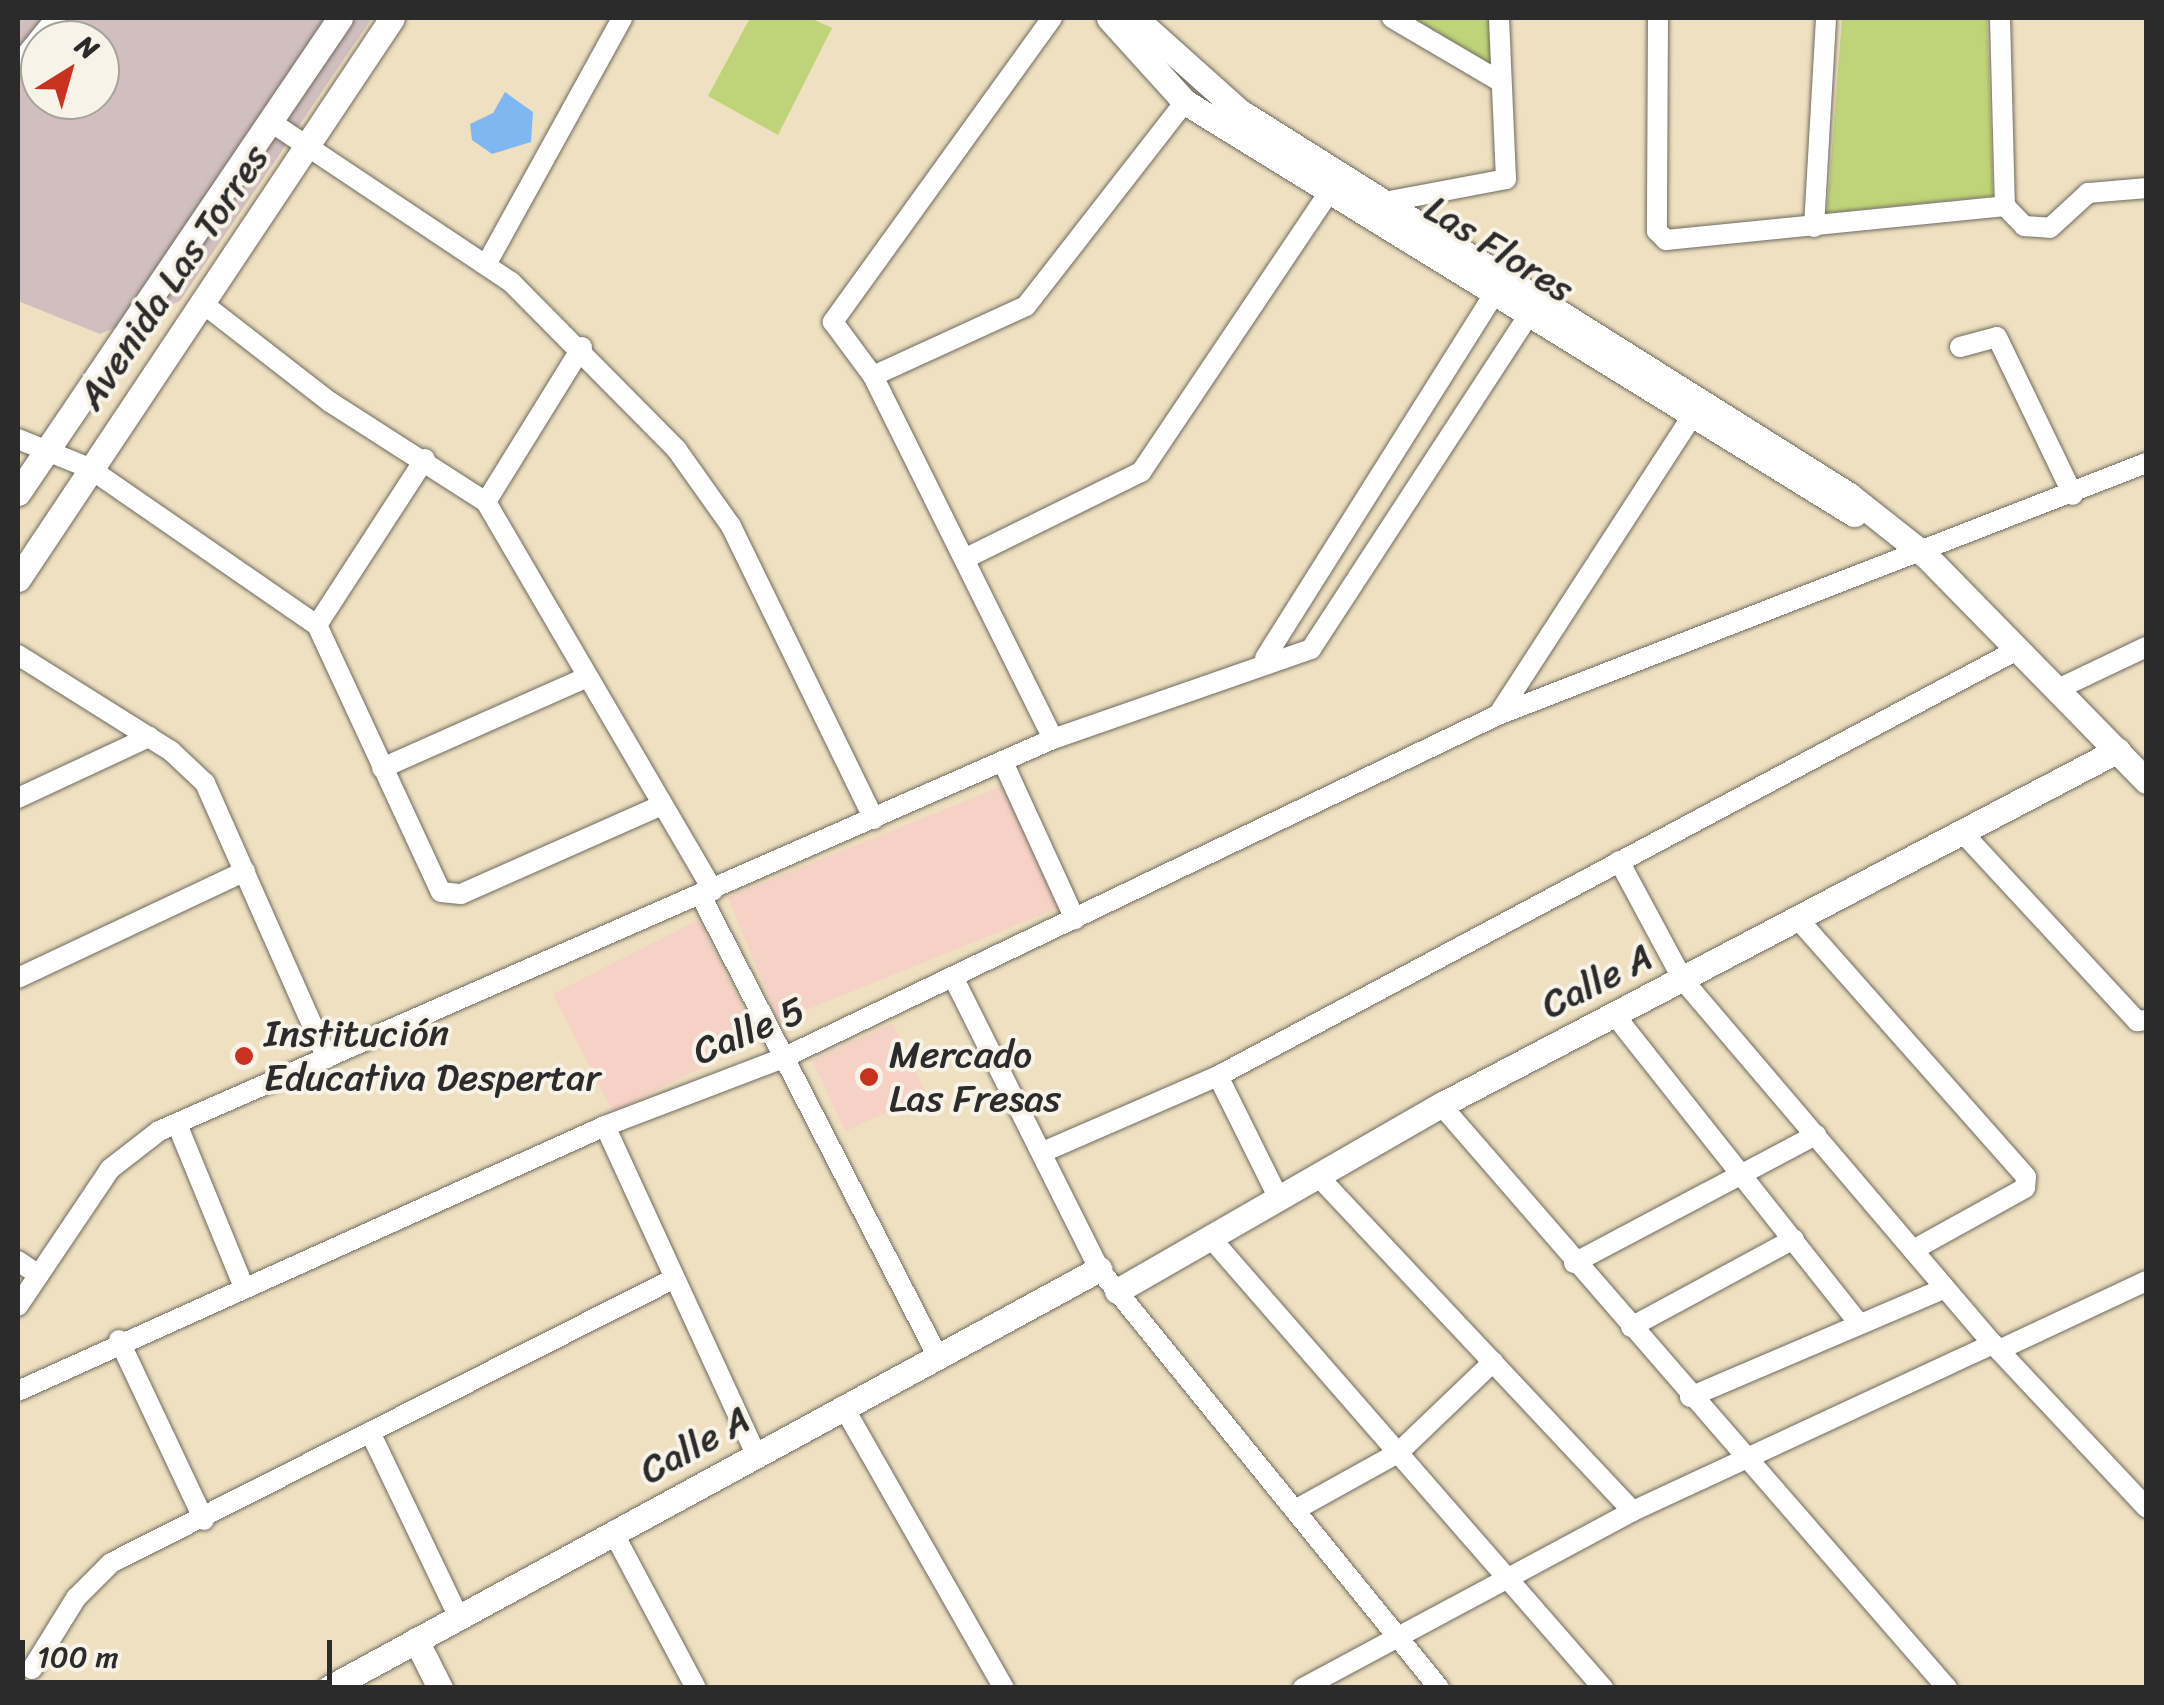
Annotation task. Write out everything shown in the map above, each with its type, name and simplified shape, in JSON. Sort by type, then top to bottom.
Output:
[{"type":"street","points":[[18,65],[56,18]]},
{"type":"street","name":"Avenida Las Torres","points":[[18,492],[340,18]]},
{"type":"street","name":"Avenida Las Torres","points":[[18,579],[392,18]]},
{"type":"street","points":[[487,263],[622,18]]},
{"type":"street","points":[[1052,18],[833,322],[873,376],[1053,740]]},
{"type":"street","name":"Las Flores","points":[[1109,18],[1185,102],[1336,182],[1783,450],[1926,556],[2146,781]]},
{"type":"street","name":"Las Flores","points":[[1135,18],[1198,82],[1336,182],[1390,200],[1501,282]]},
{"type":"street","points":[[1392,18],[1501,82]]},
{"type":"street","points":[[1390,200],[1506,179],[1499,18]]},
{"type":"street","points":[[1658,18],[1657,231],[1679,244],[2005,206]]},
{"type":"street","points":[[1814,227],[1826,18]]},
{"type":"street","points":[[2000,18],[2005,206],[2024,226],[2050,228],[2088,193],[2146,188]]},
{"type":"street","points":[[873,376],[1026,306],[1185,102]]},
{"type":"street","points":[[271,122],[487,263],[582,348],[722,511],[874,819]]},
{"type":"street","points":[[966,558],[1141,472],[1336,182]]},
{"type":"street","points":[[1265,658],[1501,282]]},
{"type":"street","points":[[201,302],[330,402],[425,459],[486,502],[584,678],[662,805],[783,1058],[938,1357]]},
{"type":"street","points":[[18,1306],[110,1169],[176,1124],[1053,740],[1265,658],[1300,656],[1320,640],[1536,304]]},
{"type":"street","name":"Las Flores","points":[[1536,304],[1692,416],[1843,511],[1870,517]]},
{"type":"street","points":[[1960,347],[1997,337],[2073,494]]},
{"type":"street","points":[[486,502],[582,348]]},
{"type":"street","points":[[1498,716],[1692,416]]},
{"type":"street","points":[[18,440],[49,446],[89,468],[317,626],[427,873],[454,895],[662,805]]},
{"type":"street","points":[[317,626],[425,459]]},
{"type":"street","name":"Calle 5","points":[[18,1391],[120,1340],[605,1126],[783,1058],[1498,716],[1926,556],[2146,464]]},
{"type":"street","points":[[2056,690],[2146,647]]},
{"type":"street","points":[[1043,1152],[1218,1076],[2017,650]]},
{"type":"street","points":[[18,655],[149,737],[205,783],[327,1058]]},
{"type":"street","points":[[382,768],[584,678]]},
{"type":"street","points":[[18,798],[149,737]]},
{"type":"street","name":"Calle A","points":[[1116,1291],[1442,1105],[2118,750]]},
{"type":"street","points":[[1003,762],[1075,920]]},
{"type":"street","points":[[1962,832],[2137,1021],[2146,1020]]},
{"type":"street","points":[[1619,862],[1683,980],[1996,1347],[2146,1507]]},
{"type":"street","points":[[18,978],[245,872]]},
{"type":"street","points":[[1798,919],[2026,1178],[2025,1188],[1913,1250]]},
{"type":"street","points":[[953,976],[1100,1269],[1439,1688]]},
{"type":"street","points":[[1613,1014],[1859,1323]]},
{"type":"street","points":[[1218,1076],[1278,1197]]},
{"type":"street","points":[[1442,1105],[1744,1460],[1947,1688]]},
{"type":"street","points":[[176,1124],[243,1286]]},
{"type":"street","points":[[605,1126],[671,1280],[756,1454]]},
{"type":"street","points":[[1574,1263],[1746,1179],[1816,1135]]},
{"type":"street","points":[[1317,1175],[1633,1511]]},
{"type":"street","points":[[1210,1236],[1603,1688]]},
{"type":"street","points":[[1631,1327],[1794,1239]]},
{"type":"street","points":[[18,1262],[40,1275]]},
{"type":"street","name":"Calle A","points":[[329,1688],[1100,1269]]},
{"type":"street","points":[[32,1669],[99,1572],[671,1280]]},
{"type":"street","points":[[1303,1688],[1394,1632],[1633,1511],[2146,1281]]},
{"type":"street","points":[[1690,1397],[1945,1288]]},
{"type":"street","points":[[120,1340],[204,1520]]},
{"type":"street","points":[[1294,1510],[1398,1452],[1493,1362]]},
{"type":"street","points":[[843,1406],[1004,1688]]},
{"type":"street","points":[[370,1432],[458,1616]]},
{"type":"street","points":[[614,1534],[696,1688]]},
{"type":"street","points":[[416,1640],[440,1688]]},
{"type":"shaded area","points":[[18,18],[372,18],[180,301],[100,334],[18,301]]},
{"type":"shaded area","points":[[1010,783],[1060,907],[778,1021],[728,897]]},
{"type":"shaded area","points":[[698,920],[758,1039],[613,1113],[553,994]]},
{"type":"shaded area","name":"Mercado Las Fresas","points":[[893,1023],[926,1094],[845,1131],[812,1061]]},
{"type":"green space","points":[[750,18],[810,18],[832,28],[778,135],[708,96]]},
{"type":"green space","points":[[1402,18],[1493,18],[1493,71]]},
{"type":"green space","points":[[1842,18],[1987,18],[1993,196],[1827,213]]},
{"type":"water","points":[[505,92],[533,112],[531,142],[492,154],[472,140],[470,124],[493,113]]},
{"type":"place","name":"Institución Educativa Despertar","points":[[244,1056]]},
{"type":"place","name":"Mercado Las Fresas","points":[[869,1077]]}]
